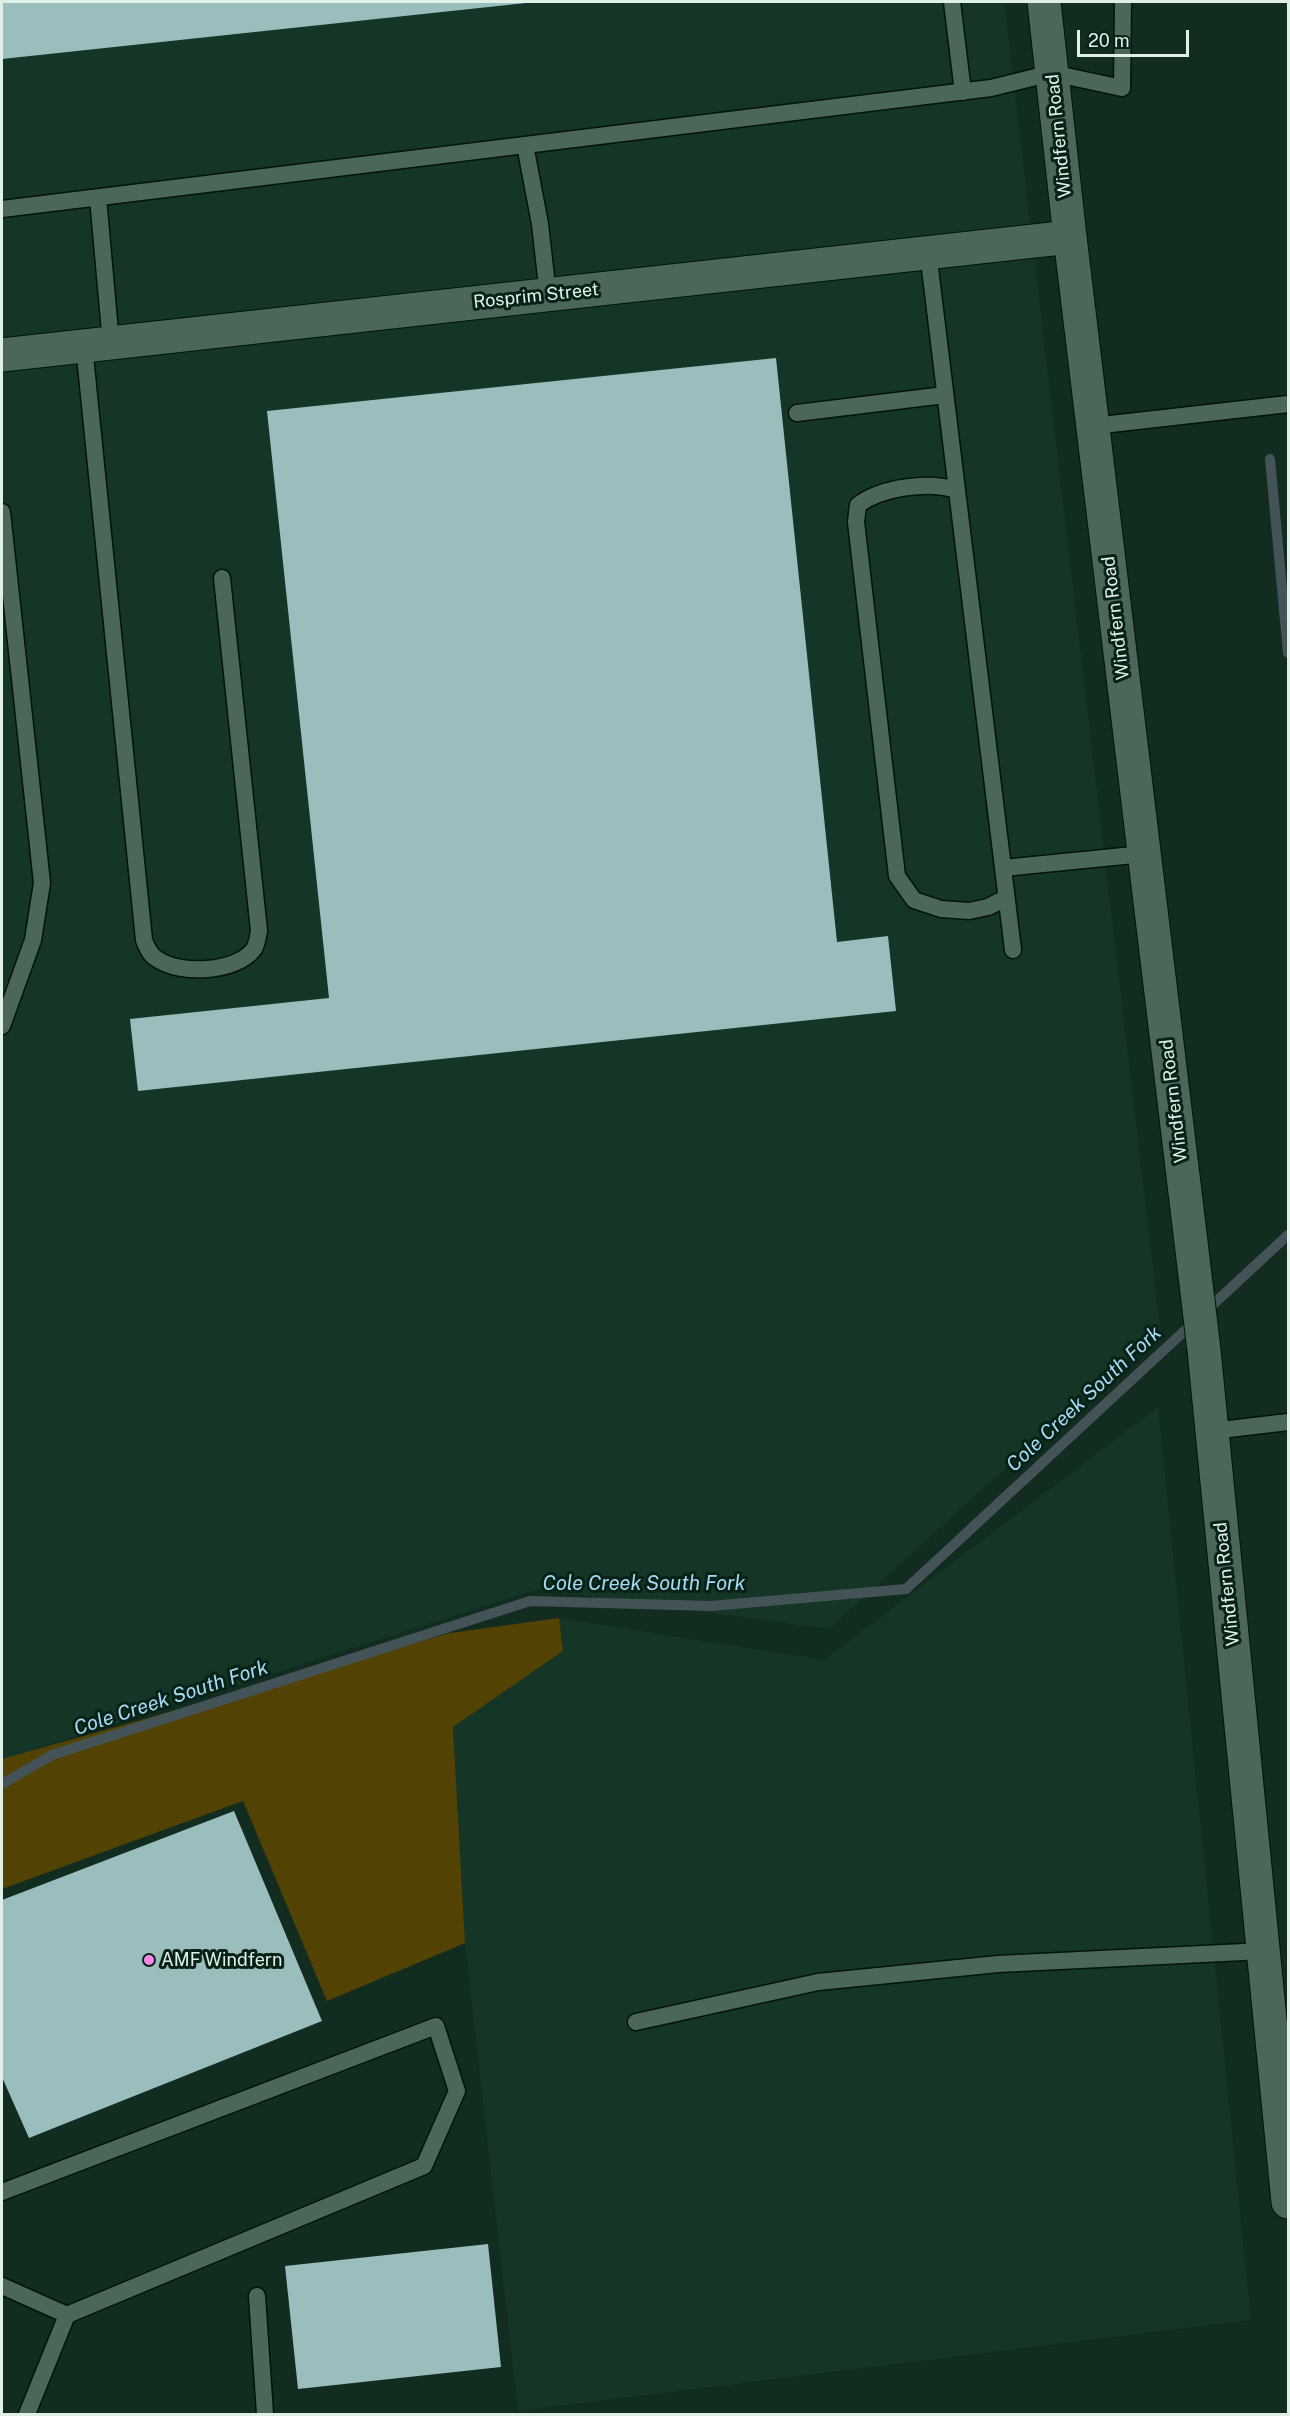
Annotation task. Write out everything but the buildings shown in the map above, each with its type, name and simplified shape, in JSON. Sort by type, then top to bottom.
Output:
[{"type":"street","name":"Windfern Road","points":[[1044,2],[1070,237],[1204,1350],[1288,2202]]},
{"type":"street","name":"Rosprim Street","points":[[2,355],[1070,237]]},
{"type":"lane","points":[[952,2],[963,92]]},
{"type":"lane","points":[[2,208],[963,92],[991,88],[1052,73],[1122,88],[1123,2]]},
{"type":"lane","points":[[525,145],[540,224],[548,295]]},
{"type":"lane","points":[[98,198],[97,345],[144,940],[155,958],[166,964],[189,968],[221,968],[239,961],[255,948],[259,931],[222,578]]},
{"type":"lane","points":[[928,252],[1013,950]]},
{"type":"lane","points":[[797,413],[945,395]]},
{"type":"lane","points":[[1093,426],[1288,404]]},
{"type":"lane","points":[[957,490],[940,485],[928,485],[880,494],[858,505],[856,522],[897,876],[914,900],[941,909],[969,912],[988,907],[1006,898]]},
{"type":"lane","points":[[2,512],[42,883],[33,940],[2,1026]]},
{"type":"lane","points":[[1003,868],[1144,855]]},
{"type":"lane","points":[[1212,1431],[1288,1422]]},
{"type":"lane","points":[[636,2022],[818,1982],[999,1964],[1264,1952]]},
{"type":"lane","points":[[2,2192],[436,2026],[457,2091],[424,2166],[67,2315],[27,2415]]},
{"type":"lane","points":[[2,2286],[67,2315]]},
{"type":"lane","points":[[257,2296],[265,2415]]},
{"type":"shaded area","points":[[2,2],[1004,2],[1160,1328],[829,1629],[538,1589],[17,1755],[2,1764]]},
{"type":"shaded area","points":[[1158,1407],[1251,2320],[518,2411],[465,1943],[453,1727],[563,1651],[559,1618],[824,1660]]},
{"type":"shaded area","points":[[559,1618],[563,1651],[453,1727],[465,1943],[327,2001],[243,1801],[2,1889],[2,1759],[450,1633]]},
{"type":"waterway","name":"Cole Creek South Fork","points":[[1270,459],[1288,653]]},
{"type":"waterway","name":"Cole Creek South Fork","points":[[2,1784],[52,1755],[530,1601],[711,1606],[906,1589],[1288,1235]]},
{"type":"place","name":"AMF Windfern","points":[[149,1960]]}]
